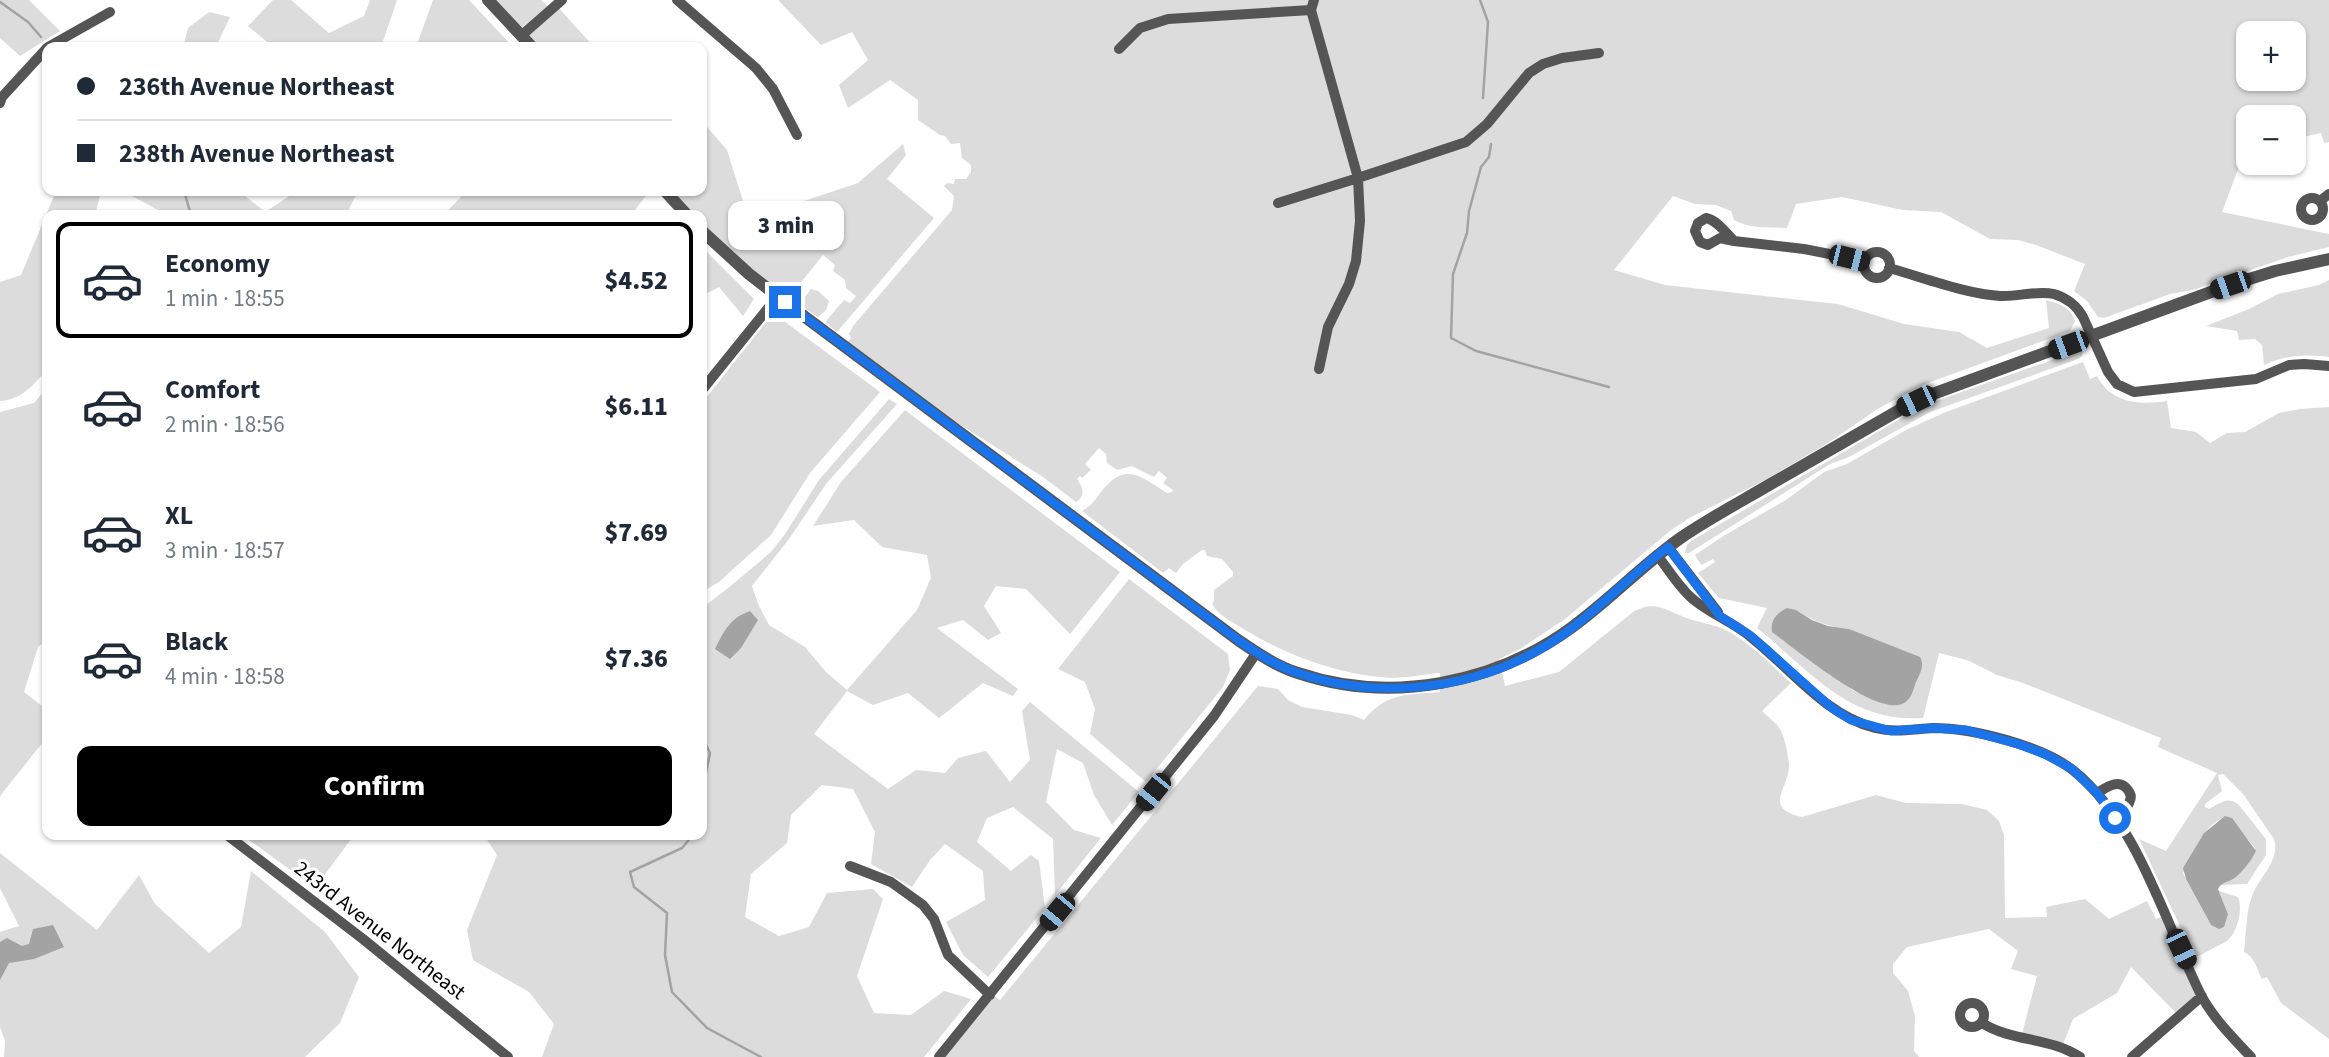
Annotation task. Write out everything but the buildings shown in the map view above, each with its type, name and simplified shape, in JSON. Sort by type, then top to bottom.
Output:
[{"type":"street","points":[[488,0],[527,42]]},
{"type":"street","points":[[521,36],[562,0]]},
{"type":"street","points":[[677,0],[756,68],[773,89],[797,135]]},
{"type":"street","points":[[1119,49],[1140,28],[1168,19],[1312,5],[1358,178],[1360,221],[1356,261],[1349,284],[1328,327],[1320,369]]},
{"type":"street","points":[[58,42],[110,12]]},
{"type":"street","points":[[1278,203],[1466,142],[1487,124],[1517,85],[1536,68],[1562,58],[1599,53]]},
{"type":"street","points":[[0,103],[2,97],[42,54]]},
{"type":"street","points":[[2320,201],[2329,194]]},
{"type":"street","points":[[669,196],[682,210]]},
{"type":"street","points":[[707,236],[778,296],[1257,652],[1284,668],[1324,680],[1361,686],[1399,687],[1445,683],[1507,665],[1535,652],[1573,627],[1663,551],[1702,524],[1930,395],[2230,285],[2275,271],[2329,259]]},
{"type":"street","points":[[1734,241],[1816,251],[1865,261]]},
{"type":"street","points":[[1879,253],[1886,257],[1889,268],[1884,275],[1872,277],[1866,271],[1865,261],[1871,254],[1879,253]]},
{"type":"street","points":[[1889,268],[1989,295],[2056,295],[2079,308],[2112,378],[2117,384],[2134,392],[2256,379],[2289,365],[2304,363],[2329,366]]},
{"type":"street","points":[[707,384],[778,296]]},
{"type":"street","points":[[1663,551],[1693,600],[1751,636],[1832,708],[1851,720],[1891,731],[1933,728],[1966,730],[1995,737],[2054,759],[2072,769],[2097,793],[2115,818],[2140,863],[2202,996],[2226,1031],[2251,1057]]},
{"type":"street","points":[[939,1057],[1214,716],[1257,652]]},
{"type":"street","points":[[2097,793],[2116,783],[2128,790],[2130,802],[2115,818]]},
{"type":"street","name":"243rd Avenue Northeast","points":[[234,840],[363,939],[508,1057]]},
{"type":"street","points":[[850,866],[891,882],[923,905],[934,919],[948,955],[990,995]]},
{"type":"street","points":[[2132,1057],[2202,996]]},
{"type":"street","points":[[1982,1023],[2006,1035],[2062,1047],[2080,1057]]},
{"type":"shaded area","points":[[0,0],[29,0],[60,31],[20,56],[0,38]]},
{"type":"shaded area","points":[[273,0],[291,0],[329,33],[364,16],[370,0],[397,0],[383,42],[267,42],[248,26]]},
{"type":"shaded area","points":[[433,0],[469,0],[508,42],[418,42]]},
{"type":"shaded area","points":[[488,0],[541,0],[551,9],[556,5],[589,42],[527,42]]},
{"type":"shaded area","points":[[778,0],[2329,0],[2329,142],[2324,143],[2321,133],[2306,136],[2306,105],[2236,105],[2236,175],[2222,212],[2329,234],[2329,247],[2288,257],[2193,290],[2170,294],[2104,318],[2098,317],[2087,301],[2074,291],[2085,264],[2018,240],[1990,239],[1941,212],[1903,210],[1842,197],[1796,204],[1787,228],[1760,227],[1734,220],[1731,211],[1716,205],[1695,204],[1673,196],[1614,270],[1665,285],[1838,304],[1904,324],[1959,332],[1987,348],[2049,328],[2046,300],[2067,309],[2075,321],[2070,331],[1925,384],[1879,408],[1828,443],[1767,479],[1691,517],[1671,530],[1565,619],[1520,649],[1499,659],[1505,686],[1559,672],[1633,612],[1653,606],[1721,628],[1749,645],[1791,683],[1762,711],[1780,728],[1786,747],[1789,764],[1780,802],[1783,808],[1802,817],[1876,795],[1906,803],[1962,804],[1987,810],[1999,821],[2004,835],[2005,918],[2047,917],[2046,907],[2085,899],[2109,919],[2147,901],[2156,919],[2165,915],[2202,996],[2178,1015],[2131,967],[2117,993],[2073,1019],[2062,1047],[2021,1038],[2037,976],[2011,969],[2018,951],[1989,929],[1907,947],[1893,964],[1893,973],[1908,991],[1915,1016],[1914,1051],[1919,1057],[934,1057],[988,991],[1000,1000],[1258,686],[1278,689],[1288,700],[1302,707],[1352,715],[1364,720],[1389,700],[1407,695],[1440,692],[1440,673],[1391,678],[1350,673],[1272,645],[1223,616],[1212,604],[1214,590],[1233,576],[1233,572],[1222,559],[1207,556],[1205,550],[1202,550],[1183,564],[1176,573],[1169,568],[1163,573],[1082,511],[1093,503],[1110,482],[1125,474],[1141,477],[1167,493],[1172,492],[1173,490],[1163,483],[1167,478],[1159,471],[1154,477],[1132,466],[1117,470],[1107,463],[1106,454],[1099,448],[1085,464],[1091,470],[1077,479],[1083,491],[1076,502],[1043,477],[897,385],[845,346],[851,338],[849,334],[853,326],[952,210],[954,196],[944,186],[947,183],[954,184],[955,179],[966,179],[971,172],[971,165],[962,158],[960,143],[951,144],[945,136],[918,120],[918,100],[890,80],[848,108],[839,85],[868,60],[852,32],[821,45]]},
{"type":"shaded area","points":[[209,12],[230,17],[218,42],[184,42],[188,28]]},
{"type":"shaded area","points":[[707,127],[727,150],[743,201],[804,201],[858,183],[903,144],[906,155],[887,179],[934,218],[837,332],[826,323],[827,320],[844,300],[850,303],[856,296],[846,288],[845,280],[833,271],[835,265],[823,255],[785,302],[707,235],[707,210],[682,210],[670,196],[707,196]]},
{"type":"shaded area","points":[[54,196],[100,196],[96,210],[48,210]]},
{"type":"shaded area","points":[[132,196],[245,196],[263,210],[158,210]]},
{"type":"shaded area","points":[[289,196],[356,196],[348,210],[268,210]]},
{"type":"shaded area","points":[[462,196],[646,196],[635,210],[448,210]]},
{"type":"shaded area","points":[[42,225],[42,374],[15,398],[0,401],[0,282],[21,275]]},
{"type":"shaded area","points":[[707,252],[754,299],[743,316],[719,287],[707,293]]},
{"type":"shaded area","points":[[2329,280],[2329,357],[2296,356],[2264,365],[2262,345],[2255,339],[2239,340],[2237,331],[2206,326],[2278,294],[2319,285]]},
{"type":"shaded area","points":[[811,289],[818,291],[829,301],[826,310],[818,317],[799,305]]},
{"type":"shaded area","points":[[773,313],[880,392],[810,473],[771,535],[719,582],[707,589],[707,397]]},
{"type":"shaded area","points":[[2083,349],[2082,356],[2078,359],[1930,412],[1849,457],[1830,464],[1685,553],[1691,541],[1910,413],[1939,400]]},
{"type":"shaded area","points":[[2083,362],[2090,379],[2097,376],[2110,392],[2119,397],[2147,403],[2167,401],[2171,428],[2196,432],[2210,443],[2227,433],[2245,432],[2279,413],[2329,407],[2329,1039],[2281,1003],[2267,977],[2262,979],[2253,960],[2244,952],[2250,902],[2272,861],[2275,847],[2274,839],[2243,794],[2223,774],[2218,775],[2222,791],[2205,804],[2205,807],[2209,809],[2227,800],[2238,804],[2266,839],[2266,855],[2247,884],[2220,885],[2255,848],[2229,817],[2220,819],[2206,831],[2183,873],[2211,925],[2228,914],[2219,891],[2238,897],[2240,908],[2237,926],[2231,937],[2195,958],[2139,839],[2166,851],[2217,773],[2158,747],[2161,738],[1997,675],[1967,660],[1939,653],[1923,718],[1897,717],[1873,712],[1832,691],[1757,628],[1767,608],[1719,598],[1698,573],[1715,562],[1713,559],[1701,565],[1695,555],[1725,535],[1786,500],[1824,472],[1847,464],[1906,430],[1946,412]],"holes":[[[1796,610],[1828,625],[1849,629],[1909,700],[1902,704],[1884,704],[1852,690]]]},
{"type":"shaded area","points":[[42,394],[42,644],[38,647],[24,692],[42,706],[42,743],[0,796],[0,412],[34,403]]},
{"type":"shaded area","points":[[889,399],[897,404],[826,484],[789,539],[752,586],[769,625],[805,647],[826,672],[847,690],[917,610],[931,578],[927,555],[882,547],[854,520],[813,526],[841,482],[905,410],[1120,572],[1070,634],[1026,589],[996,586],[984,606],[1001,633],[988,640],[963,620],[937,628],[1018,689],[1013,696],[983,683],[939,718],[908,693],[873,705],[847,691],[814,734],[888,789],[916,770],[945,773],[958,758],[986,751],[1010,782],[1030,760],[1022,711],[1030,702],[1139,792],[1112,825],[1094,795],[1083,763],[1057,749],[1046,802],[1074,830],[1101,838],[1055,895],[1053,839],[1013,807],[987,818],[977,842],[1011,871],[1031,855],[1039,861],[1045,908],[988,977],[963,955],[946,922],[985,900],[983,871],[945,844],[930,860],[912,887],[871,864],[875,832],[853,789],[822,785],[791,815],[787,843],[751,874],[745,917],[779,936],[809,927],[827,893],[873,889],[883,899],[857,976],[874,1013],[911,1015],[944,991],[971,999],[924,1057],[542,1057],[554,1024],[529,992],[473,960],[467,930],[497,855],[487,840],[707,840],[707,604],[771,552],[819,480]]},
{"type":"shaded area","points":[[1129,579],[1228,654],[1230,670],[1223,687],[1146,782],[1090,734],[1095,709],[1085,682],[1058,669]]},
{"type":"shaded area","points":[[1787,608],[1828,626],[1849,629],[1920,657],[1921,670],[1910,698],[1902,704],[1889,705],[1873,700],[1816,665],[1772,632],[1775,617]]},
{"type":"shaded area","points":[[750,611],[758,620],[741,648],[730,659],[715,649],[733,621]]},
{"type":"shaded area","points":[[2225,816],[2232,818],[2256,851],[2239,874],[2218,889],[2228,914],[2224,927],[2219,929],[2211,925],[2186,879],[2183,868],[2204,833]]},
{"type":"shaded area","points":[[249,840],[350,840],[315,888]]},
{"type":"shaded area","points":[[0,853],[97,930],[139,875],[155,904],[209,953],[241,927],[251,871],[325,932],[359,977],[340,1023],[305,1057],[4,1057],[5,1041],[0,1027],[0,932],[19,926],[0,888]]},
{"type":"shaded area","points":[[53,925],[64,947],[34,959],[9,963],[0,980],[0,942],[7,938],[22,946],[29,944],[33,929]]},
{"type":"waterway","points":[[1480,0],[1488,22],[1483,98]]},
{"type":"waterway","points":[[0,2],[28,22],[41,37]]},
{"type":"waterway","points":[[1491,144],[1489,157],[1481,167],[1469,211],[1467,233],[1453,274],[1451,338],[1476,351],[1609,387]]},
{"type":"waterway","points":[[185,196],[190,210]]},
{"type":"waterway","points":[[707,747],[710,753],[707,768]]},
{"type":"waterway","points":[[689,840],[682,848],[630,872],[634,887],[667,913],[665,955],[672,992],[707,1028],[761,1057]]},
{"type":"route","points":[[785,302],[1238,640],[1272,662],[1297,673],[1342,684],[1399,687],[1445,683],[1486,673],[1535,652],[1559,637],[1668,547],[1720,616],[1751,636],[1832,708],[1851,720],[1891,731],[1933,728],[1966,730],[2045,754],[2072,769],[2097,793],[2115,818]]}]
